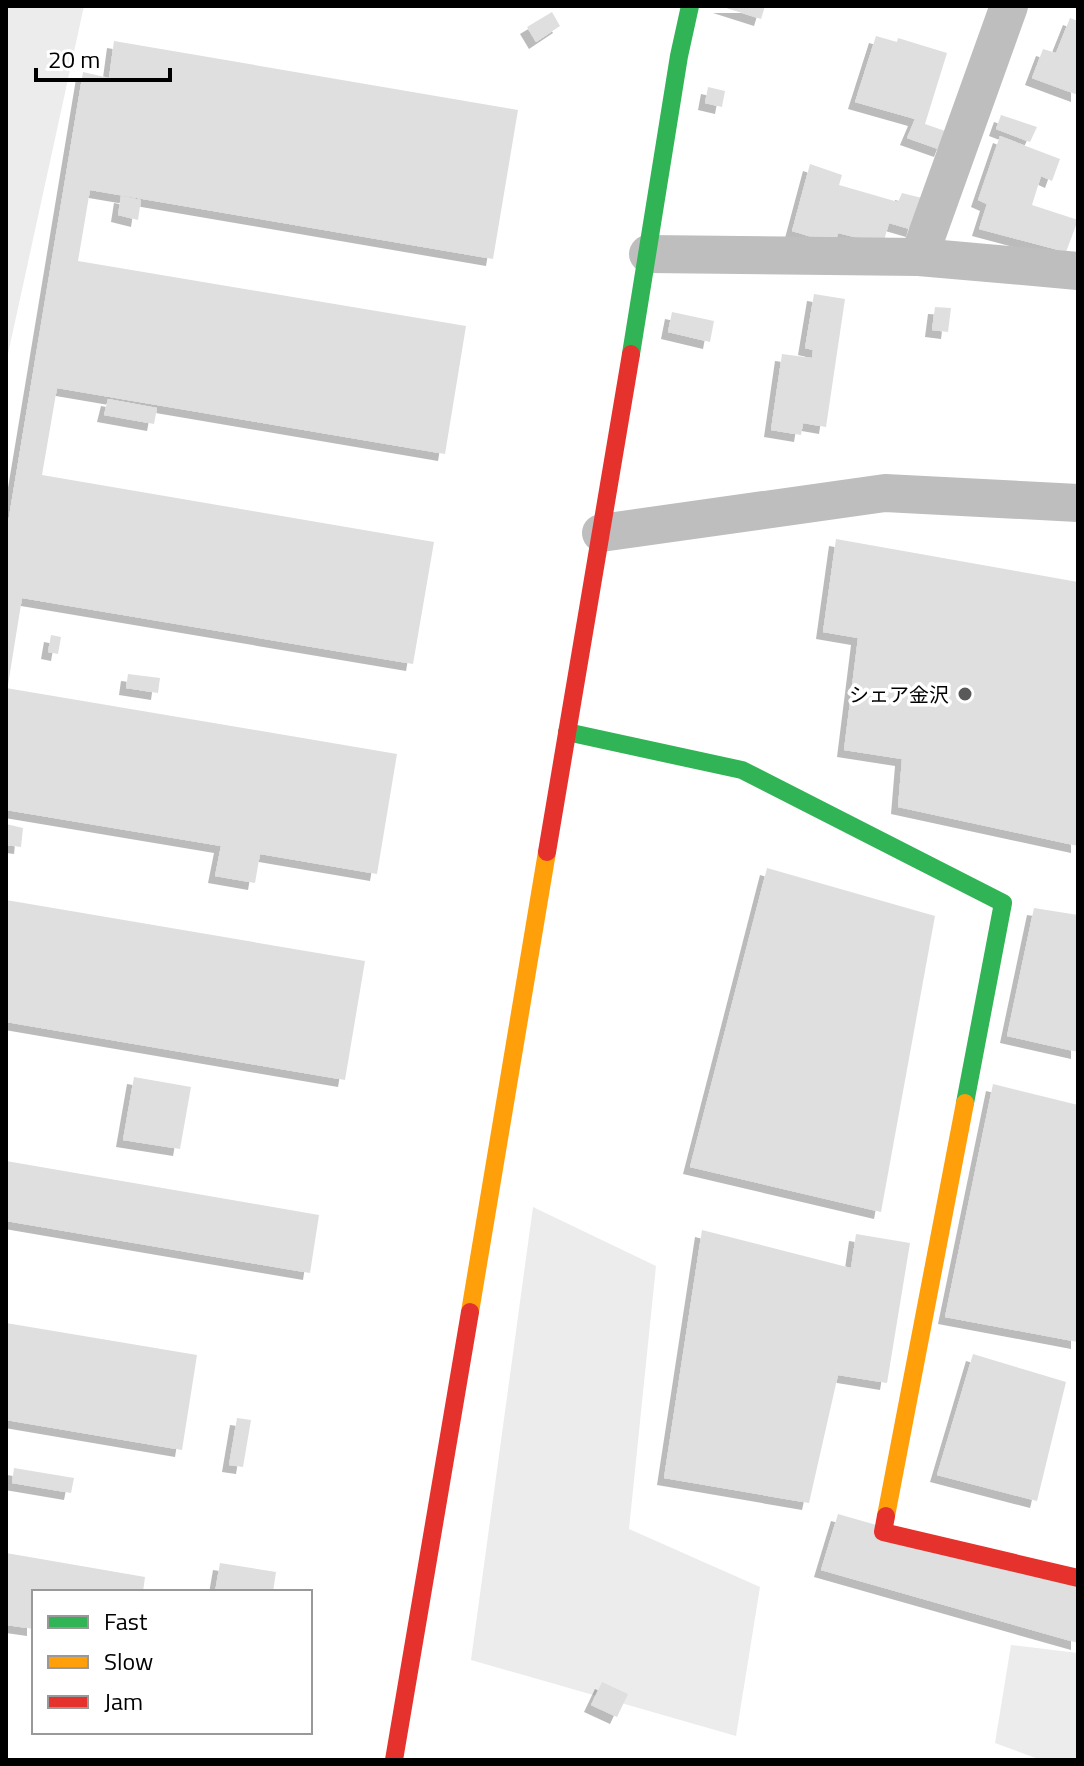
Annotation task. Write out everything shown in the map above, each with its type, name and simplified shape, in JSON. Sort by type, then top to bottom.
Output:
[{"type":"street","points":[[394,1760],[679,56],[690,6]]},
{"type":"street","points":[[919,257],[1009,6]]},
{"type":"street","points":[[648,254],[919,257],[1078,271]]},
{"type":"street","points":[[601,533],[885,493],[1078,503]]},
{"type":"street","points":[[567,732],[742,770],[1003,903],[883,1532],[1078,1578]]},
{"type":"shaded area","points":[[6,6],[84,6],[6,363]]},
{"type":"shaded area","points":[[533,1207],[656,1266],[629,1529],[760,1587],[736,1736],[471,1660]]},
{"type":"shaded area","points":[[1011,1645],[1078,1653],[1078,1760],[1041,1760],[995,1743]]},
{"type":"building","points":[[720,6],[765,6],[761,19]]},
{"type":"building","points":[[552,12],[560,26],[536,42],[527,27]]},
{"type":"building","points":[[1070,18],[1078,21],[1078,95],[1032,78],[1043,49],[1056,53]]},
{"type":"building","points":[[876,36],[897,42],[898,38],[947,53],[925,124],[948,132],[941,150],[907,138],[915,119],[855,102]]},
{"type":"building","points":[[114,41],[518,110],[493,259],[90,190],[78,261],[466,326],[445,454],[57,388],[42,475],[434,542],[413,664],[22,598],[6,685],[6,535],[83,72],[109,78]]},
{"type":"building","points":[[708,87],[725,91],[722,107],[705,103]]},
{"type":"building","points":[[1001,115],[1037,127],[1030,142],[996,129]]},
{"type":"building","points":[[1000,136],[1060,159],[1052,181],[1041,176],[1032,205],[1078,220],[1066,252],[979,229],[987,204],[978,200]]},
{"type":"building","points":[[810,164],[842,175],[839,185],[898,202],[902,193],[922,198],[913,230],[889,223],[883,244],[838,233],[835,244],[792,231]]},
{"type":"building","points":[[121,196],[141,200],[138,220],[118,215]]},
{"type":"building","points":[[814,294],[845,299],[826,427],[803,423],[801,435],[771,430],[782,354],[812,358],[813,350],[805,348]]},
{"type":"building","points":[[935,307],[951,308],[948,332],[932,330]]},
{"type":"building","points":[[672,312],[714,321],[710,342],[668,332]]},
{"type":"building","points":[[108,399],[157,408],[154,424],[104,415]]},
{"type":"building","name":"シェア金沢","points":[[836,539],[1078,582],[1078,846],[898,807],[902,759],[844,750],[858,638],[823,632]]},
{"type":"building","points":[[51,635],[61,637],[58,654],[48,652]]},
{"type":"building","points":[[128,674],[160,678],[158,693],[126,688]]},
{"type":"building","points":[[6,688],[397,754],[377,874],[260,854],[255,883],[215,876],[221,846],[6,810]]},
{"type":"building","points":[[6,824],[23,828],[21,847],[6,845]]},
{"type":"building","points":[[767,868],[935,916],[881,1212],[690,1167]]},
{"type":"building","points":[[6,900],[365,961],[345,1080],[6,1022]]},
{"type":"building","points":[[1034,908],[1078,915],[1078,1052],[1007,1036]]},
{"type":"building","points":[[134,1077],[191,1087],[180,1149],[123,1140]]},
{"type":"building","points":[[993,1084],[1078,1105],[1078,1342],[945,1317]]},
{"type":"building","points":[[6,1161],[319,1215],[310,1273],[6,1221]]},
{"type":"building","points":[[702,1230],[851,1268],[856,1234],[910,1243],[887,1383],[838,1375],[809,1503],[664,1478]]},
{"type":"building","points":[[6,1323],[197,1355],[182,1450],[6,1420]]},
{"type":"building","points":[[973,1354],[1066,1382],[1037,1501],[937,1475]]},
{"type":"building","points":[[237,1418],[251,1420],[243,1467],[229,1465]]},
{"type":"building","points":[[14,1468],[74,1478],[71,1493],[12,1483]]},
{"type":"building","points":[[838,1514],[1078,1583],[1078,1643],[821,1570]]},
{"type":"building","points":[[6,1553],[145,1577],[143,1590],[32,1590],[32,1629],[6,1625]]},
{"type":"building","points":[[220,1563],[276,1572],[273,1590],[215,1590]]},
{"type":"building","points":[[602,1682],[628,1694],[617,1717],[591,1705]]},
{"type":"traffic: fast","points":[[631,354],[679,56],[690,6]]},
{"type":"traffic: fast","points":[[567,732],[742,770],[1003,903],[965,1103]]},
{"type":"traffic: slow","points":[[470,1312],[547,852]]},
{"type":"traffic: slow","points":[[886,1516],[965,1103]]},
{"type":"traffic: jam","points":[[547,852],[631,354]]},
{"type":"traffic: jam","points":[[394,1760],[470,1312]]},
{"type":"traffic: jam","points":[[886,1516],[883,1532],[1078,1578]]},
{"type":"place","name":"シェア金沢","points":[[965,694]]}]
